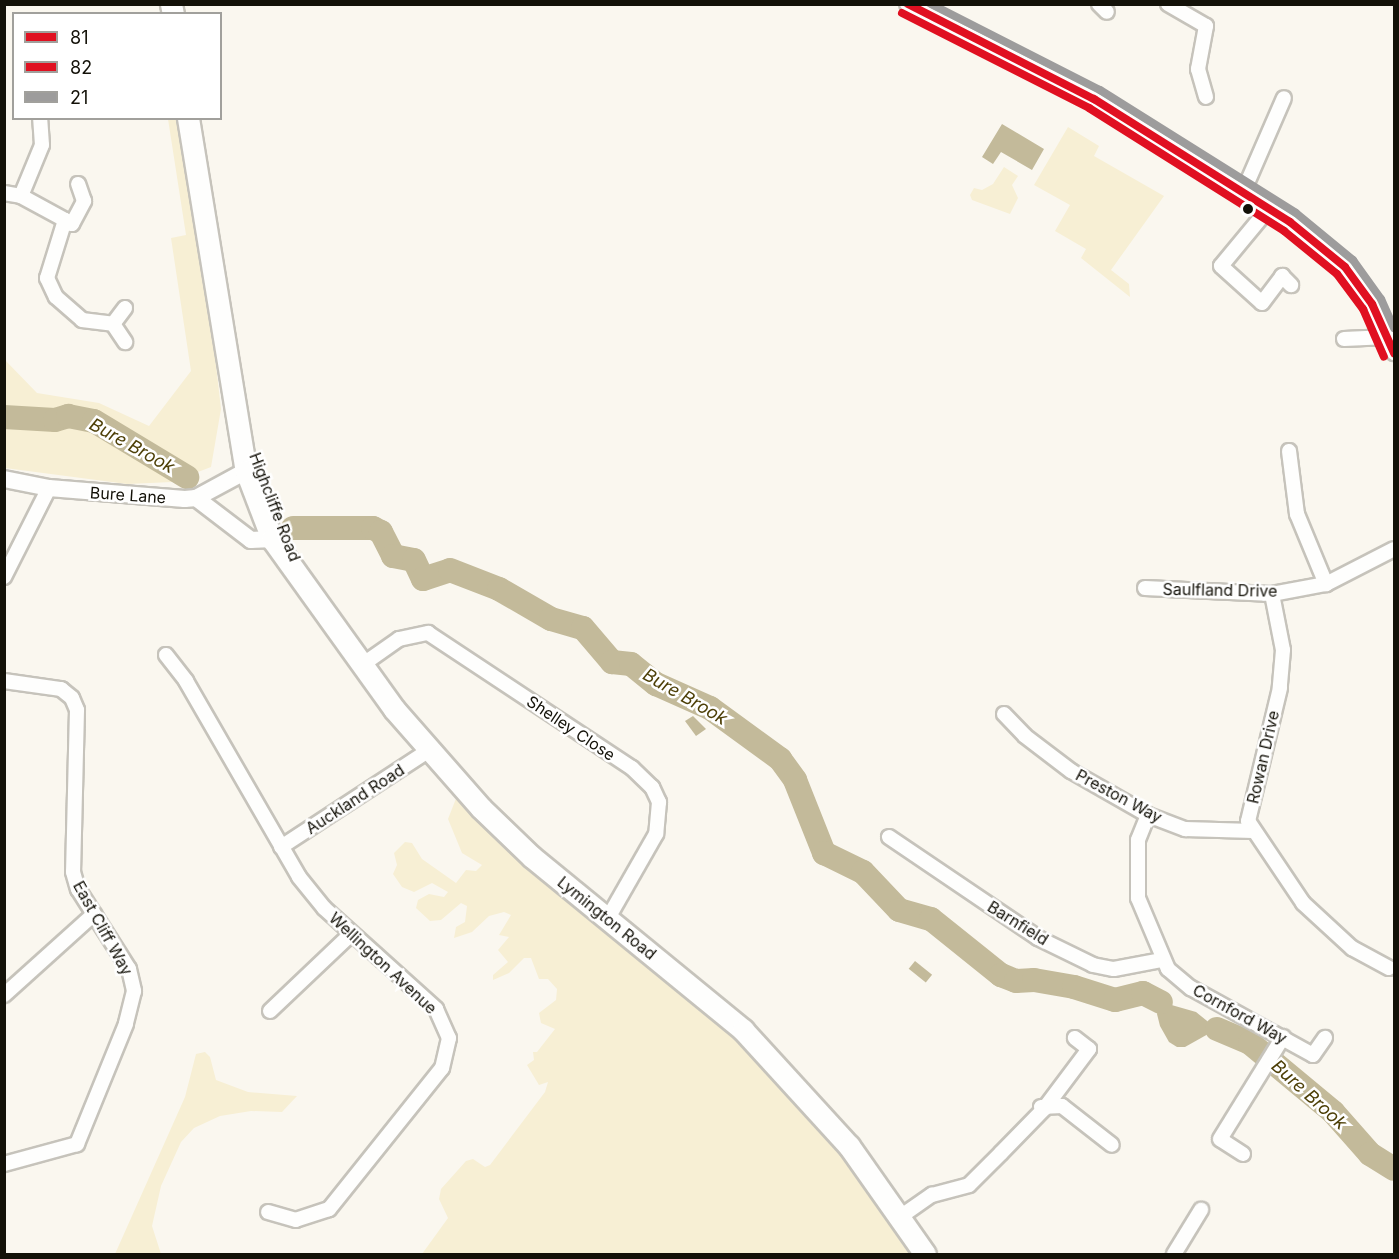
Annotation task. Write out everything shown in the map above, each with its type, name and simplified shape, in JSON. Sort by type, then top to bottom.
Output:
[{"type":"main road","name":"Highcliffe Road","points":[[188,120],[228,377],[252,471],[278,536],[299,572]]},
{"type":"main road","name":"Lymington Road","points":[[299,572],[362,665],[429,750],[532,857],[743,1030],[788,1076],[849,1146],[925,1254]]},
{"type":"street","points":[[907,4],[1094,99],[1244,190],[1345,267],[1372,304],[1395,353]]},
{"type":"street","points":[[1168,4],[1206,26],[1198,69],[1206,97]]},
{"type":"street","points":[[1244,190],[1284,98]]},
{"type":"street","points":[[21,196],[42,145],[40,120]]},
{"type":"street","points":[[4,193],[21,196],[72,224],[84,201],[78,184]]},
{"type":"street","points":[[1269,208],[1221,266],[1262,303],[1282,276],[1291,285]]},
{"type":"street","points":[[65,220],[47,278],[56,297],[82,320],[113,324],[125,342]]},
{"type":"street","points":[[113,324],[125,308]]},
{"type":"street","points":[[1344,339],[1363,341],[1388,337]]},
{"type":"street","points":[[1289,451],[1297,514],[1326,584]]},
{"type":"street","name":"Bure Lane","points":[[4,479],[49,488],[145,498],[196,498],[252,471]]},
{"type":"street","points":[[4,577],[49,488]]},
{"type":"street","points":[[196,498],[251,540],[278,536]]},
{"type":"street","name":"Saulfland Drive","points":[[1145,588],[1272,594],[1326,584],[1395,549]]},
{"type":"street","name":"Rowan Drive","points":[[1253,831],[1248,821],[1280,688],[1283,650],[1272,594]]},
{"type":"street","name":"Shelley Close","points":[[362,665],[399,639],[428,633],[632,768],[652,787],[659,802],[656,834],[608,918]]},
{"type":"street","name":"Wellington Avenue","points":[[166,655],[186,681],[281,847],[324,908],[436,1009],[449,1038],[442,1068],[329,1209],[296,1220],[268,1212]]},
{"type":"street","name":"East Cliff Way","points":[[4,681],[61,689],[72,698],[77,710],[73,872],[78,889],[129,969],[134,990],[126,1024],[77,1144],[4,1164]]},
{"type":"street","name":"Preston Way","points":[[1004,714],[1025,736],[1071,771],[1148,815],[1185,829],[1253,831]]},
{"type":"street","name":"Auckland Road","points":[[281,847],[429,750]]},
{"type":"street","name":"Cornford Way","points":[[1148,815],[1143,820],[1136,858],[1138,898],[1161,960],[1191,988],[1313,1055],[1325,1038]]},
{"type":"street","points":[[1253,831],[1303,903],[1352,948],[1393,969]]},
{"type":"street","name":"Barnfield","points":[[889,837],[1038,938],[1093,965],[1130,968],[1161,960]]},
{"type":"street","points":[[4,995],[94,914]]},
{"type":"street","points":[[270,1011],[351,934]]},
{"type":"street","points":[[1242,1154],[1220,1139],[1283,1037]]},
{"type":"street","points":[[900,1217],[932,1195],[969,1185],[1089,1049],[1075,1038]]},
{"type":"street","points":[[1040,1106],[1062,1106],[1112,1145]]},
{"type":"street","points":[[1174,1254],[1202,1210]]},
{"type":"shaded area","points":[[168,120],[181,120],[216,365],[221,409],[211,467],[172,482],[127,484],[5,468],[4,359],[37,393],[99,403],[149,426],[191,371],[171,238],[186,235]]},
{"type":"shaded area","points":[[1002,124],[1044,149],[1032,170],[1001,152],[993,164],[982,157]]},
{"type":"shaded area","points":[[1068,127],[1099,146],[1094,156],[1164,196],[1111,270],[1129,284],[1130,297],[1081,258],[1086,249],[1055,231],[1070,205],[1034,185]]},
{"type":"shaded area","points":[[1004,167],[1018,176],[1012,185],[1018,198],[1010,214],[972,200],[970,195],[974,188],[982,190],[993,184]]},
{"type":"shaded area","points":[[693,716],[706,729],[696,736],[685,721]]},
{"type":"shaded area","points":[[457,796],[790,1084],[921,1254],[422,1254],[448,1218],[439,1199],[441,1189],[466,1161],[473,1159],[485,1167],[490,1165],[545,1092],[548,1082],[539,1085],[527,1065],[534,1060],[533,1052],[537,1052],[555,1029],[541,1023],[539,1013],[556,1000],[557,989],[548,979],[539,979],[531,958],[524,958],[509,973],[493,980],[493,975],[508,962],[498,950],[509,937],[499,935],[511,915],[504,912],[489,916],[472,932],[454,938],[456,927],[465,922],[467,906],[461,903],[441,920],[430,921],[416,908],[418,900],[429,894],[444,897],[448,892],[432,883],[414,892],[402,887],[393,874],[397,865],[394,853],[405,842],[412,843],[422,859],[456,883],[466,870],[476,871],[482,865],[462,853],[448,819]]},
{"type":"shaded area","points":[[915,961],[932,975],[926,983],[909,969]]},
{"type":"shaded area","points":[[1161,1002],[1196,1012],[1217,1029],[1185,1047],[1177,1047],[1169,1042],[1160,1026],[1157,1014]]},
{"type":"shaded area","points":[[205,1052],[210,1057],[216,1080],[248,1092],[297,1096],[282,1112],[251,1111],[220,1116],[194,1128],[181,1142],[161,1186],[152,1226],[161,1254],[115,1254],[185,1097],[196,1054]]},
{"type":"waterway","name":"Bure Brook","points":[[4,417],[55,420],[68,416],[94,421],[187,477]]},
{"type":"waterway","name":"Bure Brook","points":[[293,528],[373,528],[381,532],[393,556],[414,560],[423,579],[450,570],[499,589],[551,619],[583,628],[612,662],[631,664],[656,684],[710,708],[780,759],[795,780],[824,853],[863,872],[899,910],[931,919],[1001,975],[1016,981],[1034,980],[1074,987],[1115,1000],[1143,993],[1161,1002]]},
{"type":"waterway","name":"Bure Brook","points":[[1217,1029],[1250,1043],[1333,1112],[1370,1154],[1394,1169]]},
{"type":"transit line","name":"81","points":[[908,4],[1094,99],[1290,222],[1345,267],[1372,304],[1394,353]]},
{"type":"transit line","name":"21","points":[[931,4],[1100,90],[1296,213],[1353,260],[1381,299],[1394,328]]},
{"type":"transit line","name":"82","points":[[902,13],[1089,108],[1284,231],[1337,274],[1363,309],[1384,357]]}]
